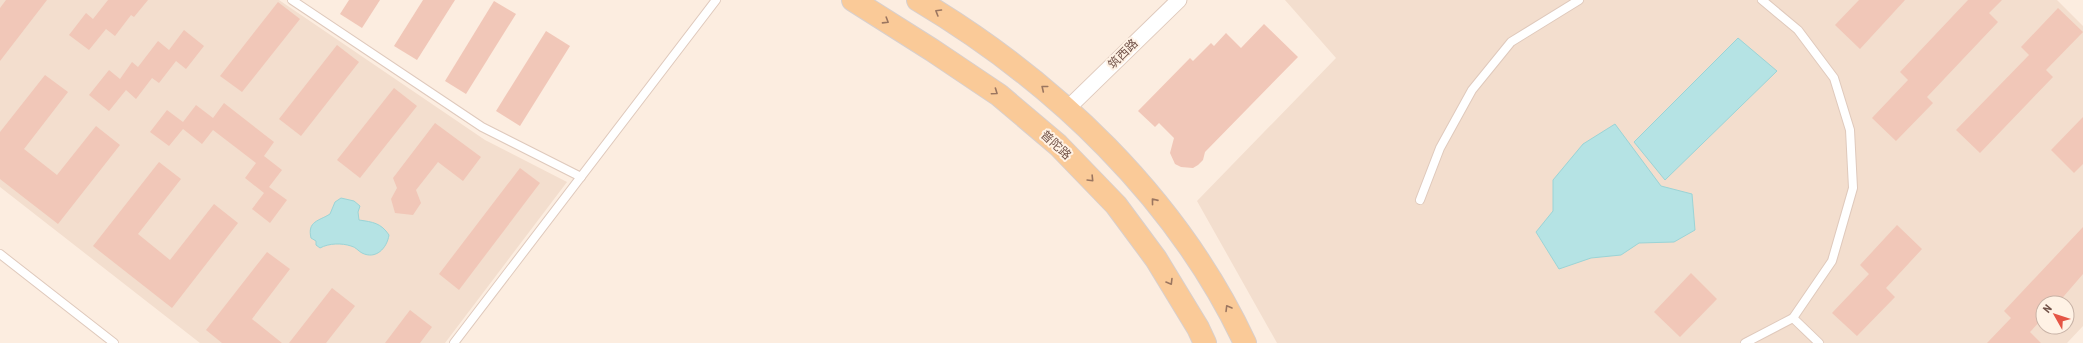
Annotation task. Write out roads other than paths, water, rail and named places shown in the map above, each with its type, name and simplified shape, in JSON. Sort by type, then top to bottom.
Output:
[{"type":"main road","name":"普陀路","points":[[853,0],[999,95],[1058,145],[1116,205],[1156,259],[1198,328],[1205,343]]},
{"type":"main road","points":[[918,0],[952,20],[1020,69],[1068,108],[1140,185],[1185,240],[1230,311],[1245,343]]},
{"type":"street","name":"筑西路","points":[[1068,108],[1179,0]]},
{"type":"lane","points":[[292,0],[482,127],[580,177]]},
{"type":"lane","points":[[454,343],[716,0]]},
{"type":"lane","points":[[1420,200],[1440,148],[1472,90],[1511,42],[1579,0]]},
{"type":"lane","points":[[1745,343],[1793,318],[1832,261],[1853,188],[1850,130],[1834,78],[1798,30],[1762,0]]},
{"type":"lane","points":[[0,254],[114,343]]},
{"type":"lane","points":[[1793,318],[1819,343]]},
{"type":"water","points":[[1738,38],[1777,71],[1665,180],[1634,142]]},
{"type":"water","points":[[1615,124],[1661,186],[1692,194],[1695,230],[1674,242],[1639,243],[1621,255],[1591,258],[1559,269],[1536,232],[1553,211],[1553,180],[1583,144]]},
{"type":"water","points":[[341,198],[354,201],[360,206],[358,212],[359,220],[380,226],[389,235],[386,244],[380,252],[367,255],[354,247],[347,245],[331,244],[320,248],[316,245],[316,241],[311,238],[310,232],[312,225],[330,214],[335,202]]}]
